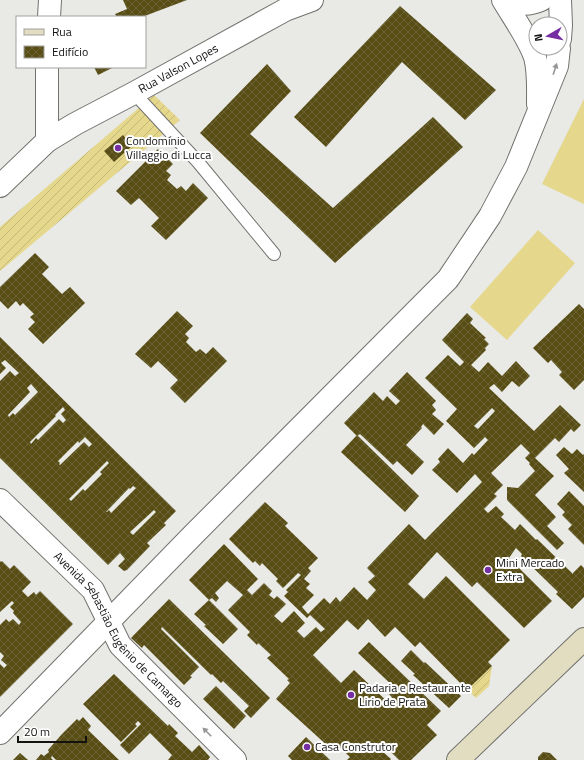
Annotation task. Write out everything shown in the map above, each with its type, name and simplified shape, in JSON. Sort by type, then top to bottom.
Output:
[{"type":"street","points":[[49,16],[50,0]]},
{"type":"street","name":"Rua Valson Lopes","points":[[0,186],[47,141],[75,124],[285,10],[312,0]]},
{"type":"street","points":[[503,0],[535,57],[539,81],[537,115]]},
{"type":"street","points":[[507,0],[520,4],[533,3],[541,0]]},
{"type":"street","points":[[560,0],[561,16]]},
{"type":"street","points":[[0,733],[108,621],[448,279],[490,216],[516,167],[557,66],[558,56]]},
{"type":"street","points":[[47,68],[47,141]]},
{"type":"street","name":"Avenida Sebastião Eugênio de Camargo","points":[[0,500],[93,590],[120,645],[235,760]]},
{"type":"street","points":[[458,760],[584,639]]},
{"type":"lane","points":[[134,93],[198,162],[274,254]]},
{"type":"shaded area","points":[[154,95],[180,120],[0,271],[0,227]]},
{"type":"shaded area","points":[[584,99],[584,204],[542,184]]},
{"type":"shaded area","points":[[538,230],[575,263],[507,340],[470,307]]},
{"type":"shaded area","points":[[492,666],[489,686],[476,698],[467,690]]},
{"type":"building","points":[[123,0],[187,0],[145,16],[116,16],[115,14],[127,9]]},
{"type":"building","points":[[400,6],[496,90],[465,120],[402,62],[326,147],[294,117]]},
{"type":"building","points":[[267,64],[291,91],[250,134],[333,208],[433,117],[463,147],[335,263],[200,133]]},
{"type":"building","points":[[94,68],[112,68],[98,75]]},
{"type":"building","name":"Condomínio Villaggio di Lucca","points":[[123,135],[132,146],[114,162],[104,151]]},
{"type":"building","points":[[158,149],[173,164],[166,171],[171,175],[167,180],[177,189],[181,186],[186,191],[193,183],[208,198],[166,240],[151,226],[159,218],[139,198],[131,205],[116,191]]},
{"type":"building","points":[[35,253],[49,267],[42,274],[62,294],[70,287],[85,303],[43,344],[28,329],[35,322],[30,317],[34,314],[23,303],[20,306],[16,301],[8,309],[0,301],[0,287]]},
{"type":"building","points":[[579,304],[584,309],[584,380],[574,390],[559,375],[562,372],[551,360],[548,363],[533,348]]},
{"type":"building","points":[[177,311],[193,326],[185,334],[189,338],[186,342],[196,352],[200,349],[206,354],[213,347],[227,361],[185,403],[170,388],[178,380],[158,361],[151,368],[135,354]]},
{"type":"building","points":[[467,313],[473,319],[470,323],[486,338],[484,339],[489,344],[485,348],[486,350],[471,365],[479,372],[488,362],[502,376],[516,361],[530,376],[519,387],[512,381],[502,392],[494,384],[489,388],[534,431],[560,405],[581,425],[574,432],[571,429],[559,442],[555,438],[535,458],[554,476],[535,495],[556,517],[547,526],[564,543],[557,550],[507,500],[507,487],[518,488],[535,471],[525,458],[530,453],[521,444],[491,473],[503,485],[494,494],[497,496],[484,509],[488,513],[496,506],[504,514],[501,517],[515,530],[520,524],[573,574],[581,565],[584,568],[584,597],[572,609],[556,594],[558,592],[521,556],[522,554],[516,548],[509,558],[552,601],[524,628],[477,582],[472,587],[437,552],[408,584],[424,599],[446,576],[510,640],[488,662],[492,666],[467,690],[420,642],[415,647],[395,627],[385,637],[368,619],[358,630],[347,620],[313,655],[341,683],[354,670],[394,708],[398,705],[389,694],[395,688],[358,653],[369,642],[441,711],[427,725],[437,735],[411,760],[399,760],[387,748],[383,752],[391,759],[390,760],[347,760],[350,757],[335,743],[330,748],[276,699],[290,683],[287,680],[289,679],[267,658],[271,655],[258,643],[257,645],[247,635],[250,632],[228,610],[243,595],[227,581],[215,593],[219,598],[216,602],[212,598],[209,600],[189,580],[224,544],[258,579],[247,590],[252,595],[264,583],[272,591],[269,595],[274,599],[277,596],[286,604],[274,616],[282,623],[294,611],[305,623],[297,631],[304,638],[316,627],[321,632],[325,629],[310,615],[307,618],[284,596],[288,592],[286,590],[301,575],[298,573],[283,588],[276,581],[278,579],[262,563],[260,566],[255,561],[253,563],[229,539],[265,502],[288,523],[285,526],[318,558],[308,568],[311,571],[304,579],[310,584],[306,588],[314,595],[302,607],[308,614],[324,598],[330,604],[336,597],[340,602],[354,587],[367,600],[376,590],[368,582],[375,576],[367,568],[409,524],[425,540],[482,482],[475,474],[457,493],[432,470],[440,462],[438,459],[448,448],[463,463],[472,453],[474,455],[488,440],[485,437],[474,448],[446,421],[457,409],[425,378],[448,355],[460,366],[464,362],[442,340]],"holes":[[[492,408],[495,411],[478,429],[474,426]]]},
{"type":"building","points":[[0,337],[176,511],[164,523],[166,525],[147,543],[150,546],[127,570],[124,571],[118,566],[125,559],[120,553],[108,565],[0,458],[0,381],[10,371],[15,376],[19,373],[5,360],[1,363],[6,368],[0,374]],"holes":[[[31,384],[38,392],[15,415],[13,413],[9,417],[8,415],[30,392],[27,388]],[[63,407],[65,410],[61,414],[66,420],[63,423],[59,419],[38,440],[36,438],[31,444],[30,442],[56,416],[55,415]],[[85,437],[92,444],[89,447],[84,442],[60,465],[58,461],[78,441],[79,443]],[[107,461],[109,463],[100,472],[102,474],[85,491],[83,489],[71,501],[69,499]],[[133,486],[136,488],[111,513],[109,510],[106,512],[129,488],[130,489]],[[154,510],[156,512],[133,535],[130,532]]]},
{"type":"building","points":[[407,372],[436,401],[432,405],[436,410],[432,414],[444,424],[434,435],[423,424],[421,427],[422,428],[406,445],[424,462],[412,475],[397,461],[393,465],[360,434],[357,436],[344,423],[374,392],[383,401],[387,396],[396,405],[400,401],[389,391]]},
{"type":"building","points":[[357,435],[419,496],[405,512],[341,452]]},
{"type":"building","points":[[564,447],[572,454],[577,449],[583,455],[584,454],[584,492],[564,473],[569,469],[556,455]]},
{"type":"building","points":[[569,491],[584,506],[584,545],[568,529],[572,525],[562,515],[565,512],[557,504]]},
{"type":"building","points":[[0,561],[2,561],[10,569],[14,565],[31,582],[22,591],[28,597],[34,592],[36,595],[40,591],[73,624],[0,697],[0,664],[4,668],[7,665],[1,660],[4,656],[0,652],[0,625],[6,619],[9,622],[13,619],[19,625],[21,622],[10,607],[14,603],[12,601],[0,612]]},
{"type":"building","points":[[169,599],[270,698],[251,718],[244,711],[249,706],[223,681],[221,683],[212,674],[211,675],[162,627],[161,629],[199,667],[184,685],[144,645],[142,648],[131,638]]},
{"type":"building","points":[[209,600],[238,629],[223,644],[194,614]]},
{"type":"building","points":[[411,650],[461,696],[449,708],[413,675],[415,674],[401,661]]},
{"type":"building","points":[[114,674],[168,726],[169,724],[178,733],[175,736],[192,752],[199,745],[210,757],[208,760],[168,760],[172,755],[150,733],[129,754],[120,745],[141,724],[138,721],[135,724],[137,726],[121,742],[83,704]]},
{"type":"building","points":[[216,686],[246,716],[234,729],[203,699]]},
{"type":"building","points":[[83,717],[91,726],[88,730],[119,760],[56,760],[52,756],[51,758],[53,760],[36,760],[41,754],[44,756],[49,752],[48,750],[62,734],[77,719],[79,721]]},
{"type":"building","name":"Casa Construtor","points":[[306,737],[330,760],[292,760],[288,756]]},
{"type":"building","points":[[543,752],[550,753],[557,760],[538,760],[538,757]]},
{"type":"building","points":[[20,753],[28,760],[13,760]]},
{"type":"place","name":"Condomínio Villaggio di Lucca","points":[[118,148]]},
{"type":"place","name":"Mini Mercado Extra","points":[[488,570]]},
{"type":"place","name":"Padaria e Restaurante Lirio de Prata","points":[[351,695]]},
{"type":"place","name":"Casa Construtor","points":[[307,747]]}]
